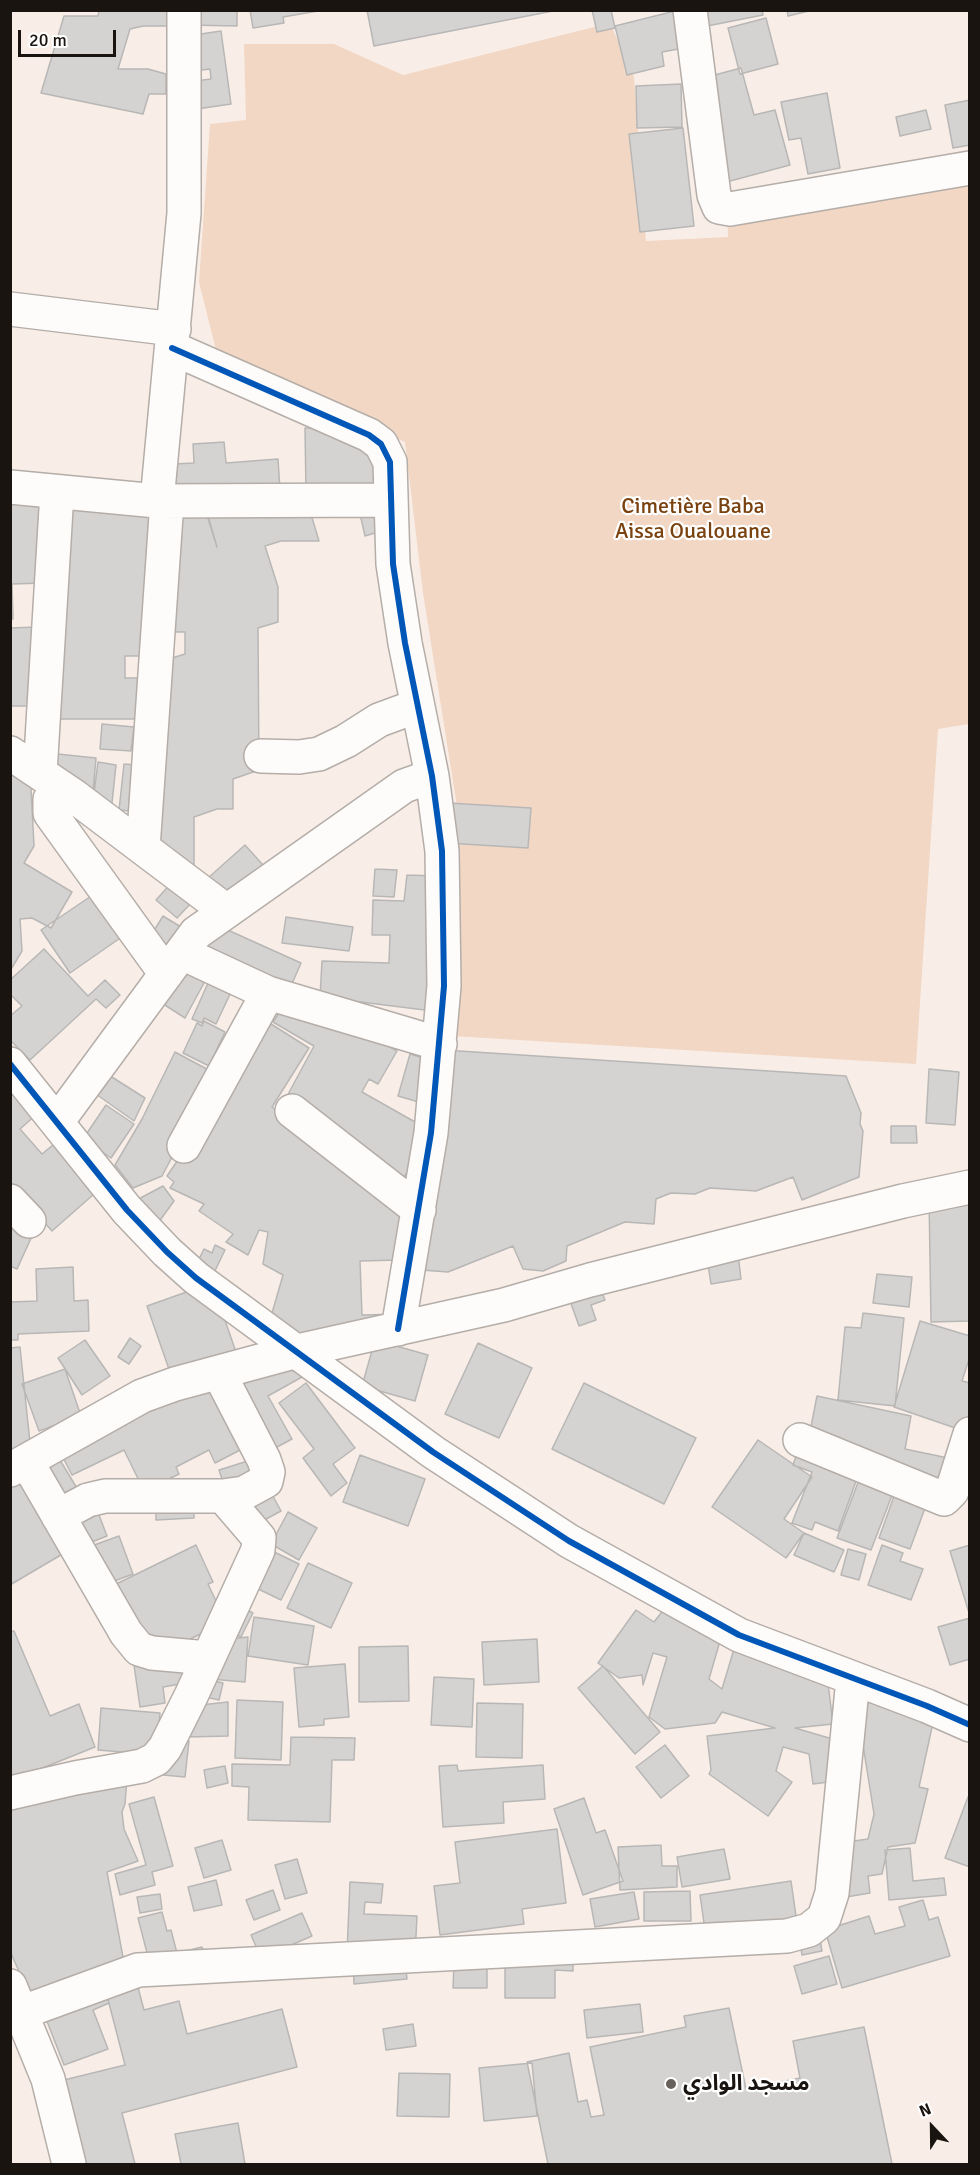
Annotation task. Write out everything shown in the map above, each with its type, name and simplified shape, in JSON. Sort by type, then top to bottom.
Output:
[{"type":"street","points":[[142,848],[162,501],[184,213],[184,10]]},
{"type":"street","points":[[690,10],[714,195],[719,207],[730,209],[969,168]]},
{"type":"street","points":[[10,309],[173,339],[369,435],[381,444],[390,462],[393,564],[417,705],[432,776],[442,851],[444,986],[440,1044],[419,1210],[398,1329]]},
{"type":"street","points":[[10,487],[162,501],[390,500]]},
{"type":"street","points":[[57,492],[50,813],[174,963],[440,1044]]},
{"type":"street","points":[[261,756],[299,757],[319,754],[379,720],[417,705]]},
{"type":"street","points":[[10,753],[225,910]]},
{"type":"street","points":[[57,1122],[196,933],[225,910],[404,786],[432,776]]},
{"type":"street","points":[[184,1146],[268,993]]},
{"type":"street","points":[[10,1064],[127,1210],[167,1252],[196,1278],[433,1452],[569,1541],[739,1635],[969,1725]]},
{"type":"street","points":[[292,1111],[419,1210]]},
{"type":"street","points":[[208,1658],[152,1653],[139,1649],[126,1633],[58,1516],[19,1466],[142,1396],[175,1384],[297,1351],[504,1305],[590,1280],[891,1203],[969,1188]]},
{"type":"street","points":[[58,1516],[88,1500],[105,1496],[223,1496],[244,1492],[266,1481],[268,1472],[264,1460],[219,1373]]},
{"type":"street","points":[[800,1440],[944,1499],[952,1491],[969,1434]]},
{"type":"street","points":[[10,1793],[142,1766],[156,1760],[165,1748],[258,1550],[259,1538],[223,1496]]},
{"type":"street","points":[[69,2164],[48,2079],[16,1999],[138,1970],[787,1936],[809,1930],[824,1918],[832,1893],[853,1679]]},
{"type":"green space","name":"Cimetière Baba Aissa Oualouane","points":[[610,23],[634,77],[646,241],[728,237],[727,214],[969,171],[969,724],[938,729],[916,1064],[452,1036],[459,819],[423,593],[405,442],[220,366],[199,282],[210,124],[246,120],[244,44],[334,44],[403,75]]},
{"type":"building","points":[[99,10],[167,10],[167,26],[143,26],[130,29],[118,69],[148,69],[166,74],[166,94],[149,94],[143,114],[41,93],[64,16],[98,16]]},
{"type":"building","points":[[187,10],[237,10],[237,26],[186,25]]},
{"type":"building","points":[[250,10],[324,10],[283,17],[284,23],[253,28]]},
{"type":"building","points":[[367,10],[558,10],[374,46]]},
{"type":"building","points":[[592,10],[611,10],[615,28],[597,32]]},
{"type":"building","points":[[688,10],[762,10],[763,15],[692,29]]},
{"type":"building","points":[[787,10],[813,10],[788,16]]},
{"type":"building","points":[[675,11],[684,48],[662,52],[664,66],[627,75],[615,26]]},
{"type":"building","points":[[766,18],[778,64],[740,74],[728,28]]},
{"type":"building","points":[[221,31],[231,104],[190,110],[187,82],[211,79],[210,69],[186,72],[181,37]]},
{"type":"building","points":[[741,68],[754,115],[775,110],[790,165],[719,184],[692,81]]},
{"type":"building","points":[[681,84],[682,127],[637,128],[636,86]]},
{"type":"building","points":[[827,93],[840,168],[808,174],[801,138],[789,140],[781,102]]},
{"type":"building","points":[[970,100],[970,145],[953,148],[945,105]]},
{"type":"building","points":[[926,110],[931,129],[900,136],[896,117]]},
{"type":"building","points":[[683,128],[694,226],[640,232],[629,134]]},
{"type":"building","points":[[305,428],[380,428],[380,493],[306,494]]},
{"type":"building","points":[[224,442],[226,463],[278,459],[280,490],[177,498],[174,464],[194,463],[193,444]]},
{"type":"building","points":[[42,497],[43,583],[12,584],[13,619],[10,619],[10,499]]},
{"type":"building","points":[[307,501],[319,541],[281,541],[265,546],[278,587],[278,622],[258,628],[259,770],[233,779],[233,809],[217,809],[194,817],[194,866],[159,866],[156,663],[185,654],[185,632],[169,632],[169,509],[205,509],[217,547],[206,509]]},
{"type":"building","points":[[57,508],[153,509],[151,656],[125,656],[125,678],[143,678],[143,719],[54,719]]},
{"type":"building","points":[[379,509],[385,530],[365,536],[360,514]]},
{"type":"building","points":[[37,627],[38,706],[10,706],[10,628]]},
{"type":"building","points":[[102,724],[134,727],[131,751],[100,749]]},
{"type":"building","points":[[48,753],[96,758],[93,793],[46,777]]},
{"type":"building","points":[[10,759],[30,770],[34,846],[24,863],[72,892],[51,928],[32,918],[20,919],[22,951],[10,971]]},
{"type":"building","points":[[98,762],[116,765],[112,803],[93,801]]},
{"type":"building","points":[[124,764],[146,766],[141,812],[119,810]]},
{"type":"building","points":[[449,803],[531,808],[528,848],[447,843]]},
{"type":"building","points":[[245,845],[263,865],[226,898],[208,878]]},
{"type":"building","points":[[375,869],[397,870],[394,897],[373,896]]},
{"type":"building","points":[[407,875],[437,876],[433,1011],[320,997],[322,961],[389,963],[390,935],[372,935],[373,900],[404,901]]},
{"type":"building","points":[[174,880],[194,900],[177,918],[156,900]]},
{"type":"building","points":[[97,892],[126,934],[70,973],[41,930]]},
{"type":"building","points":[[163,916],[186,930],[171,956],[147,942]]},
{"type":"building","points":[[286,917],[353,927],[349,951],[282,943]]},
{"type":"building","points":[[201,918],[301,963],[288,993],[187,948]]},
{"type":"building","points":[[44,949],[88,996],[105,980],[120,995],[106,1008],[96,999],[30,1060],[10,1040],[10,1016],[22,1006],[10,994],[10,980]]},
{"type":"building","points":[[181,965],[204,983],[185,1018],[151,996]]},
{"type":"building","points":[[208,983],[232,990],[216,1024],[204,1018],[202,1023],[192,1019]]},
{"type":"building","points":[[285,1004],[366,1033],[397,1051],[378,1084],[369,1079],[362,1092],[431,1131],[402,1181],[286,1098],[314,1046],[273,1022]]},
{"type":"building","points":[[204,1021],[225,1032],[209,1066],[183,1053],[197,1023],[202,1026]]},
{"type":"building","points":[[271,1024],[309,1048],[272,1107],[404,1211],[386,1318],[293,1341],[270,1320],[283,1275],[263,1264],[268,1232],[259,1230],[248,1255],[226,1242],[233,1234],[199,1211],[204,1204],[170,1188],[174,1182],[167,1176]]},
{"type":"building","points":[[444,1050],[846,1076],[861,1113],[860,1124],[863,1131],[859,1177],[802,1200],[793,1177],[756,1191],[710,1188],[695,1194],[671,1193],[656,1199],[654,1224],[625,1222],[567,1246],[566,1261],[543,1271],[523,1269],[513,1246],[448,1272],[421,1270]]},
{"type":"building","points":[[175,1052],[216,1074],[162,1176],[133,1188],[115,1165],[142,1119]]},
{"type":"building","points":[[410,1054],[434,1061],[422,1103],[398,1096]]},
{"type":"building","points":[[929,1069],[959,1072],[955,1125],[926,1123]]},
{"type":"building","points":[[104,1072],[145,1098],[134,1121],[79,1082]]},
{"type":"building","points":[[14,1088],[37,1114],[20,1129],[42,1154],[60,1139],[102,1187],[52,1231],[10,1184],[10,1091]]},
{"type":"building","points":[[106,1105],[134,1124],[111,1158],[83,1139]]},
{"type":"building","points":[[891,1126],[916,1126],[917,1143],[891,1143]]},
{"type":"building","points":[[163,1186],[174,1201],[153,1230],[133,1202]]},
{"type":"building","points":[[970,1197],[970,1321],[931,1322],[929,1198]]},
{"type":"building","points":[[10,1223],[33,1234],[17,1269],[10,1266]]},
{"type":"building","points":[[215,1245],[225,1250],[212,1277],[194,1269],[204,1249],[212,1253]]},
{"type":"building","points":[[738,1254],[741,1279],[711,1284],[707,1258]]},
{"type":"building","points":[[399,1260],[400,1314],[362,1315],[360,1261]]},
{"type":"building","points":[[73,1267],[74,1301],[88,1300],[89,1331],[18,1334],[18,1340],[10,1340],[10,1302],[37,1301],[36,1269]]},
{"type":"building","points":[[877,1274],[912,1277],[909,1307],[873,1303]]},
{"type":"building","points":[[212,1283],[236,1352],[171,1375],[147,1306]]},
{"type":"building","points":[[600,1288],[605,1300],[591,1305],[596,1320],[579,1326],[569,1298]]},
{"type":"building","points":[[863,1313],[904,1318],[895,1406],[838,1400],[845,1327],[861,1328]]},
{"type":"building","points":[[920,1321],[970,1336],[970,1356],[962,1381],[970,1383],[970,1412],[964,1431],[894,1407]]},
{"type":"building","points":[[130,1338],[141,1346],[129,1364],[118,1357]]},
{"type":"building","points":[[85,1340],[110,1376],[82,1395],[58,1358]]},
{"type":"building","points":[[375,1340],[428,1355],[415,1401],[362,1386]]},
{"type":"building","points":[[478,1343],[532,1368],[499,1438],[445,1414]]},
{"type":"building","points":[[20,1347],[31,1452],[10,1454],[10,1348]]},
{"type":"building","points":[[291,1357],[302,1377],[268,1396],[292,1439],[266,1453],[232,1390]]},
{"type":"building","points":[[65,1369],[81,1416],[39,1431],[22,1384]]},
{"type":"building","points":[[210,1376],[246,1447],[215,1463],[209,1450],[176,1467],[179,1474],[144,1491],[124,1450],[72,1475],[59,1450]]},
{"type":"building","points":[[306,1383],[355,1448],[333,1464],[347,1483],[331,1496],[303,1458],[314,1449],[279,1403]]},
{"type":"building","points":[[584,1383],[696,1438],[664,1504],[552,1449]]},
{"type":"building","points":[[817,1396],[911,1416],[905,1449],[948,1458],[943,1481],[806,1452]]},
{"type":"building","points":[[758,1440],[812,1477],[784,1519],[804,1533],[786,1558],[712,1507]]},
{"type":"building","points":[[798,1450],[859,1473],[838,1531],[815,1522],[812,1530],[792,1523],[812,1472],[793,1465]]},
{"type":"building","points":[[57,1455],[81,1495],[58,1509],[34,1468]]},
{"type":"building","points":[[360,1455],[425,1479],[408,1526],[343,1502]]},
{"type":"building","points":[[251,1460],[257,1478],[225,1488],[219,1470]]},
{"type":"building","points":[[24,1471],[71,1549],[10,1585],[10,1480]]},
{"type":"building","points":[[862,1472],[896,1485],[871,1550],[837,1538]]},
{"type":"building","points":[[267,1485],[281,1511],[257,1524],[243,1498]]},
{"type":"building","points":[[897,1488],[928,1500],[910,1549],[879,1538]]},
{"type":"building","points":[[194,1498],[194,1518],[156,1520],[156,1499]]},
{"type":"building","points":[[94,1502],[107,1536],[79,1547],[65,1513]]},
{"type":"building","points":[[288,1512],[317,1528],[299,1560],[271,1544]]},
{"type":"building","points":[[804,1533],[844,1550],[834,1572],[794,1555]]},
{"type":"building","points":[[119,1536],[133,1574],[101,1586],[86,1548]]},
{"type":"building","points":[[196,1545],[213,1582],[208,1584],[226,1622],[156,1655],[144,1629],[131,1636],[108,1588]]},
{"type":"building","points":[[882,1545],[903,1553],[900,1561],[923,1569],[911,1600],[868,1585]]},
{"type":"building","points":[[970,1545],[970,1616],[950,1551]]},
{"type":"building","points":[[266,1548],[299,1564],[281,1600],[248,1584]]},
{"type":"building","points":[[848,1549],[866,1554],[859,1580],[841,1575]]},
{"type":"building","points":[[308,1563],[352,1583],[331,1628],[287,1608]]},
{"type":"building","points":[[668,1604],[720,1641],[709,1679],[722,1689],[734,1649],[827,1675],[833,1724],[795,1728],[853,1745],[844,1780],[813,1784],[809,1754],[783,1747],[776,1771],[792,1782],[768,1816],[709,1774],[711,1770],[707,1736],[775,1728],[722,1712],[715,1723],[665,1729],[649,1717],[667,1657],[653,1653],[643,1685],[642,1675],[619,1678],[598,1663],[636,1610],[654,1622]]},
{"type":"building","points":[[237,1605],[253,1613],[241,1637],[225,1629]]},
{"type":"building","points":[[254,1617],[314,1626],[308,1665],[248,1656]]},
{"type":"building","points":[[970,1618],[970,1659],[950,1665],[938,1627]]},
{"type":"building","points":[[14,1631],[50,1716],[79,1704],[95,1747],[10,1781],[10,1632]]},
{"type":"building","points":[[248,1637],[245,1682],[210,1679],[219,1640]]},
{"type":"building","points":[[537,1639],[539,1682],[484,1685],[482,1642]]},
{"type":"building","points":[[408,1646],[409,1701],[359,1702],[359,1647]]},
{"type":"building","points":[[194,1655],[198,1681],[163,1687],[165,1703],[140,1707],[134,1665]]},
{"type":"building","points":[[345,1664],[349,1717],[324,1719],[324,1725],[299,1727],[294,1668]]},
{"type":"building","points":[[603,1666],[660,1732],[635,1754],[578,1688]]},
{"type":"building","points":[[434,1677],[474,1679],[472,1727],[431,1725]]},
{"type":"building","points":[[205,1679],[223,1683],[219,1700],[201,1696]]},
{"type":"building","points":[[854,1695],[934,1718],[919,1787],[928,1789],[915,1843],[888,1847],[882,1874],[868,1876],[870,1893],[846,1897],[840,1843],[868,1839],[874,1814],[863,1745],[852,1743]]},
{"type":"building","points":[[237,1700],[283,1702],[281,1760],[235,1758]]},
{"type":"building","points":[[228,1702],[228,1736],[187,1737],[191,1706]]},
{"type":"building","points":[[477,1703],[523,1704],[522,1758],[476,1757]]},
{"type":"building","points":[[101,1708],[160,1713],[157,1755],[98,1750]]},
{"type":"building","points":[[291,1737],[355,1738],[354,1760],[332,1760],[330,1822],[248,1820],[249,1787],[232,1786],[232,1764],[290,1765]]},
{"type":"building","points":[[166,1739],[189,1741],[185,1777],[163,1775]]},
{"type":"building","points":[[665,1745],[689,1776],[661,1798],[636,1767]]},
{"type":"building","points":[[457,1765],[458,1771],[543,1765],[545,1799],[503,1802],[504,1823],[443,1827],[439,1766]]},
{"type":"building","points":[[225,1766],[228,1783],[207,1788],[204,1770]]},
{"type":"building","points":[[127,1778],[125,1804],[122,1812],[124,1829],[138,1861],[107,1872],[126,1973],[31,1999],[10,1951],[10,1798]]},
{"type":"building","points":[[154,1797],[173,1866],[152,1872],[155,1885],[120,1895],[115,1874],[146,1865],[129,1804]]},
{"type":"building","points":[[968,1797],[970,1798],[970,1867],[945,1858]]},
{"type":"building","points":[[584,1798],[596,1833],[605,1830],[623,1881],[583,1895],[554,1809]]},
{"type":"building","points":[[557,1829],[566,1903],[522,1909],[524,1924],[440,1935],[434,1886],[460,1883],[455,1842]]},
{"type":"building","points":[[222,1840],[231,1870],[204,1878],[195,1848]]},
{"type":"building","points":[[661,1845],[662,1866],[677,1866],[677,1887],[620,1890],[618,1847]]},
{"type":"building","points":[[910,1848],[913,1881],[944,1878],[946,1895],[889,1900],[885,1850]]},
{"type":"building","points":[[724,1849],[730,1879],[682,1887],[677,1857]]},
{"type":"building","points":[[297,1859],[307,1893],[285,1899],[275,1865]]},
{"type":"building","points":[[216,1880],[222,1905],[194,1911],[188,1887]]},
{"type":"building","points":[[791,1881],[797,1923],[706,1937],[700,1895]]},
{"type":"building","points":[[350,1882],[383,1884],[381,1903],[365,1902],[364,1914],[417,1916],[415,1955],[347,1952]]},
{"type":"building","points":[[273,1890],[280,1910],[254,1920],[246,1900]]},
{"type":"building","points":[[690,1891],[691,1921],[644,1921],[644,1892]]},
{"type":"building","points":[[634,1892],[639,1919],[595,1927],[590,1899]]},
{"type":"building","points":[[160,1894],[162,1909],[140,1913],[137,1897]]},
{"type":"building","points":[[923,1900],[929,1920],[938,1917],[950,1956],[842,1988],[825,1930],[869,1916],[875,1934],[905,1926],[899,1907]]},
{"type":"building","points":[[162,1912],[167,1931],[171,1930],[177,1953],[202,1947],[206,1962],[153,1976],[138,1918]]},
{"type":"building","points":[[302,1913],[312,1936],[261,1958],[251,1935]]},
{"type":"building","points":[[819,1933],[822,1951],[802,1955],[799,1937]]},
{"type":"building","points":[[505,1956],[573,1957],[573,1971],[555,1970],[555,1998],[505,1998]]},
{"type":"building","points":[[829,1956],[837,1984],[802,1994],[794,1966]]},
{"type":"building","points":[[405,1957],[407,1979],[354,1984],[353,1961]]},
{"type":"building","points":[[454,1964],[487,1964],[487,1988],[453,1988]]},
{"type":"building","points":[[135,1976],[144,2010],[179,2001],[187,2034],[282,2009],[297,2067],[122,2113],[135,2164],[82,2164],[60,2081],[125,2065],[104,1984]]},
{"type":"building","points":[[103,1989],[109,2003],[93,2010],[108,2049],[64,2065],[43,2011]]},
{"type":"building","points":[[640,2004],[643,2032],[587,2038],[584,2010]]},
{"type":"building","name":"مسجد الوادي","points":[[729,2008],[746,2089],[800,2078],[793,2041],[864,2027],[892,2164],[548,2164],[527,2062],[569,2053],[578,2102],[587,2100],[591,2117],[604,2115],[590,2047],[686,2027],[684,2016]]},
{"type":"building","points":[[413,2024],[416,2046],[386,2050],[383,2029]]},
{"type":"building","points":[[532,2063],[537,2116],[484,2121],[479,2068]]},
{"type":"building","points":[[399,2073],[450,2074],[449,2117],[397,2116]]},
{"type":"building","points":[[238,2123],[245,2164],[181,2164],[175,2134]]},
{"type":"cycle path","points":[[172,348],[369,435],[381,444],[390,462],[393,564],[405,643],[432,776],[442,851],[444,986],[431,1133],[398,1329]]},
{"type":"cycle path","points":[[10,1064],[127,1210],[167,1252],[196,1278],[433,1452],[569,1541],[739,1635],[927,1706],[970,1725]]},
{"type":"place","name":"مسجد الوادي","points":[[671,2084]]}]
